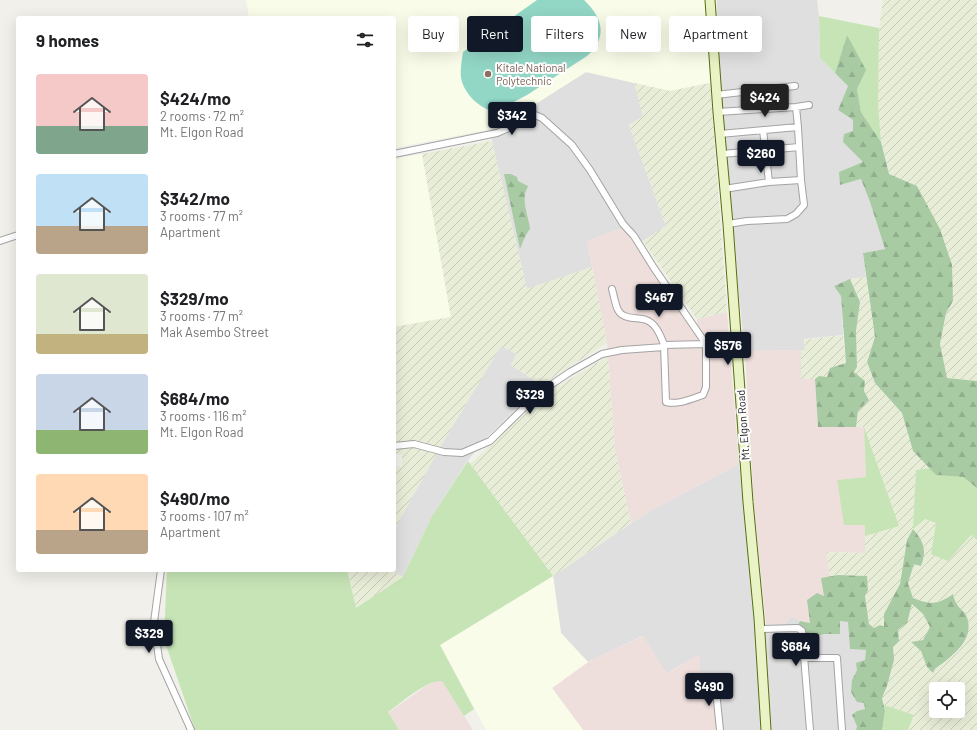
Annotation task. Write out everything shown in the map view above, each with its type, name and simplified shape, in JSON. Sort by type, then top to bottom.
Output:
[{"type":"street","name":"Mt. Elgon Road","points":[[710,0],[716,95],[728,224],[766,730]]},
{"type":"street","points":[[716,95],[795,86]]},
{"type":"street","points":[[718,112],[809,105]]},
{"type":"street","points":[[728,224],[747,221],[787,219],[796,214],[804,205],[796,107]]},
{"type":"street","points":[[396,154],[498,133],[518,124],[528,117],[535,115],[542,118],[572,145],[590,170],[623,224],[634,236],[706,344],[705,392],[703,395],[672,404],[666,402],[664,346],[660,334],[647,320],[627,317],[621,314],[618,310],[612,289]]},
{"type":"street","points":[[720,134],[798,127]]},
{"type":"street","points":[[763,130],[769,182]]},
{"type":"street","points":[[722,154],[800,146]]},
{"type":"street","points":[[724,189],[769,182],[801,180]]},
{"type":"street","points":[[0,241],[16,236]]},
{"type":"street","points":[[396,446],[414,444],[444,452],[462,453],[490,441],[539,393],[570,372],[602,354],[622,350],[706,344],[737,339]]},
{"type":"street","points":[[162,572],[154,622],[159,659],[191,730]]},
{"type":"street","points":[[759,629],[798,628],[802,631],[810,730]]},
{"type":"street","points":[[805,658],[837,658],[842,730]]},
{"type":"street","points":[[715,681],[720,730]]},
{"type":"shaded area","name":"Kitale National Polytechnic","points":[[246,0],[707,0],[708,16],[669,16],[669,52],[709,52],[710,83],[670,91],[586,72],[531,107],[491,129],[396,148],[396,16],[249,16]]},
{"type":"shaded area","points":[[717,0],[817,0],[820,58],[848,86],[838,110],[853,120],[853,131],[863,162],[840,185],[861,179],[885,249],[863,253],[866,277],[850,279],[841,296],[843,335],[804,339],[805,350],[745,351],[726,175],[718,52],[762,52],[762,16],[717,16]]},
{"type":"shaded area","points":[[883,0],[977,0],[977,381],[947,378],[940,344],[946,313],[953,301],[917,186],[889,174],[881,142],[878,104],[879,28]]},
{"type":"shaded area","points":[[586,72],[634,83],[643,116],[629,125],[666,226],[643,241],[623,228],[587,241],[592,267],[527,289],[492,141],[491,129],[537,103]]},
{"type":"shaded area","points":[[634,83],[670,91],[710,83],[727,312],[697,319],[643,241],[666,226],[629,125],[643,116]]},
{"type":"shaded area","points":[[492,141],[527,289],[592,267],[607,343],[541,385],[511,365],[516,354],[501,346],[440,447],[415,441],[396,443],[396,327],[451,317],[422,154]]},
{"type":"shaded area","points":[[422,154],[451,317],[396,327],[396,159]]},
{"type":"shaded area","points":[[623,228],[697,335],[697,319],[727,312],[739,464],[648,512],[631,523],[615,450],[607,343],[587,241]]},
{"type":"shaded area","points":[[866,277],[875,337],[867,362],[875,383],[902,413],[913,451],[930,468],[916,470],[914,528],[925,519],[936,523],[931,554],[971,535],[977,540],[977,730],[908,730],[914,715],[884,705],[882,698],[894,660],[893,647],[899,641],[898,630],[907,623],[912,604],[923,614],[930,627],[923,640],[912,643],[921,651],[927,667],[934,673],[935,669],[959,651],[966,615],[957,605],[953,594],[935,603],[923,602],[913,598],[908,583],[914,564],[907,540],[900,584],[884,614],[884,627],[874,628],[869,624],[865,596],[867,576],[838,575],[830,577],[826,552],[865,553],[865,536],[899,526],[864,427],[856,427],[858,410],[869,400],[854,372],[857,367],[856,331],[860,302],[850,279]]},
{"type":"shaded area","points":[[843,335],[846,363],[830,368],[827,377],[819,376],[815,379],[801,379],[801,350],[805,350],[804,340]]},
{"type":"shaded area","points":[[501,346],[517,354],[511,365],[541,385],[487,437],[466,463],[432,516],[403,577],[393,572],[396,572],[396,526],[440,447]]},
{"type":"shaded area","points":[[801,350],[801,379],[815,379],[818,427],[864,427],[866,477],[838,480],[865,525],[865,553],[826,552],[830,577],[821,578],[825,596],[808,612],[811,623],[800,621],[791,616],[785,624],[766,624],[754,508],[745,351]]},
{"type":"shaded area","points":[[608,356],[615,450],[631,523],[553,576],[470,464],[546,394]]},
{"type":"shaded area","points":[[413,447],[437,453],[396,526],[396,466],[402,467],[402,455],[396,454],[396,448]]},
{"type":"shaded area","points":[[739,464],[756,625],[785,624],[791,616],[800,621],[798,625],[804,627],[806,638],[825,634],[840,634],[840,621],[849,622],[850,649],[866,650],[865,660],[857,670],[852,680],[864,703],[865,710],[857,711],[856,730],[722,730],[717,678],[700,680],[700,655],[667,674],[642,636],[588,662],[561,634],[553,576],[648,512]]},
{"type":"shaded area","points":[[347,572],[393,572],[403,577],[356,608]]},
{"type":"shaded area","points":[[553,576],[561,633],[588,662],[552,688],[583,730],[486,730],[440,645]]},
{"type":"shaded area","points":[[643,636],[667,674],[700,654],[700,679],[717,678],[722,730],[583,730],[552,688],[588,662]]},
{"type":"shaded area","points":[[436,681],[442,681],[473,730],[399,730],[388,713],[426,686]]},
{"type":"green space","points":[[537,0],[584,0],[596,16],[531,16],[531,52],[591,52],[527,95],[495,112],[478,104],[465,89],[461,77],[463,52],[467,49],[467,52],[523,52],[523,16],[514,16]]},
{"type":"green space","points":[[819,16],[879,28],[878,104],[881,142],[861,112],[847,35],[835,73],[820,58]]},
{"type":"green space","points":[[598,19],[600,28],[598,42]]},
{"type":"green space","points":[[847,35],[866,70],[857,89],[861,112],[881,142],[889,174],[917,186],[940,229],[952,265],[953,301],[946,313],[940,344],[947,378],[977,381],[977,488],[963,477],[936,475],[913,451],[902,413],[875,383],[867,362],[875,337],[863,253],[885,249],[861,179],[840,185],[839,172],[863,162],[843,142],[844,134],[853,131],[853,120],[838,110],[848,86],[835,73]]},
{"type":"green space","points":[[504,174],[511,174],[517,177],[518,181],[528,186],[525,193],[525,208],[530,229],[525,236],[520,249]]},
{"type":"green space","points":[[850,279],[860,302],[856,331],[857,367],[854,372],[865,381],[864,391],[869,400],[858,411],[856,427],[818,427],[815,379],[819,376],[827,377],[830,368],[846,363],[841,296],[834,286]]},
{"type":"green space","points":[[864,427],[899,526],[865,536],[865,525],[844,525],[837,480],[866,477]]},
{"type":"green space","points":[[468,461],[553,576],[440,645],[474,709],[464,716],[442,681],[429,684],[421,688],[388,712],[399,730],[195,730],[164,639],[167,572],[347,572],[356,608],[403,577],[432,516]]},
{"type":"green space","points":[[930,468],[936,475],[963,477],[977,488],[977,540],[971,535],[948,561],[931,554],[936,523],[925,519],[913,529],[916,470]]},
{"type":"green space","points":[[913,529],[922,542],[924,555],[921,566],[914,564],[908,583],[913,598],[934,603],[953,594],[957,604],[966,615],[968,632],[961,646],[955,653],[935,669],[933,673],[927,667],[921,651],[911,642],[923,640],[930,627],[923,614],[912,604],[907,623],[898,630],[899,641],[893,647],[894,660],[882,698],[885,711],[882,730],[856,730],[857,726],[852,715],[857,711],[865,709],[864,703],[857,702],[851,692],[852,680],[857,670],[856,663],[865,660],[866,650],[850,649],[848,622],[840,621],[840,634],[825,634],[806,638],[804,628],[798,625],[800,621],[810,623],[807,600],[817,593],[824,596],[821,578],[838,575],[867,576],[868,590],[865,596],[869,624],[874,628],[880,625],[884,627],[884,614],[900,584],[907,540]]},
{"type":"green space","points":[[884,705],[914,715],[908,730],[882,730],[885,711]]},
{"type":"place","name":"Kitale National Polytechnic","points":[[488,74]]}]
